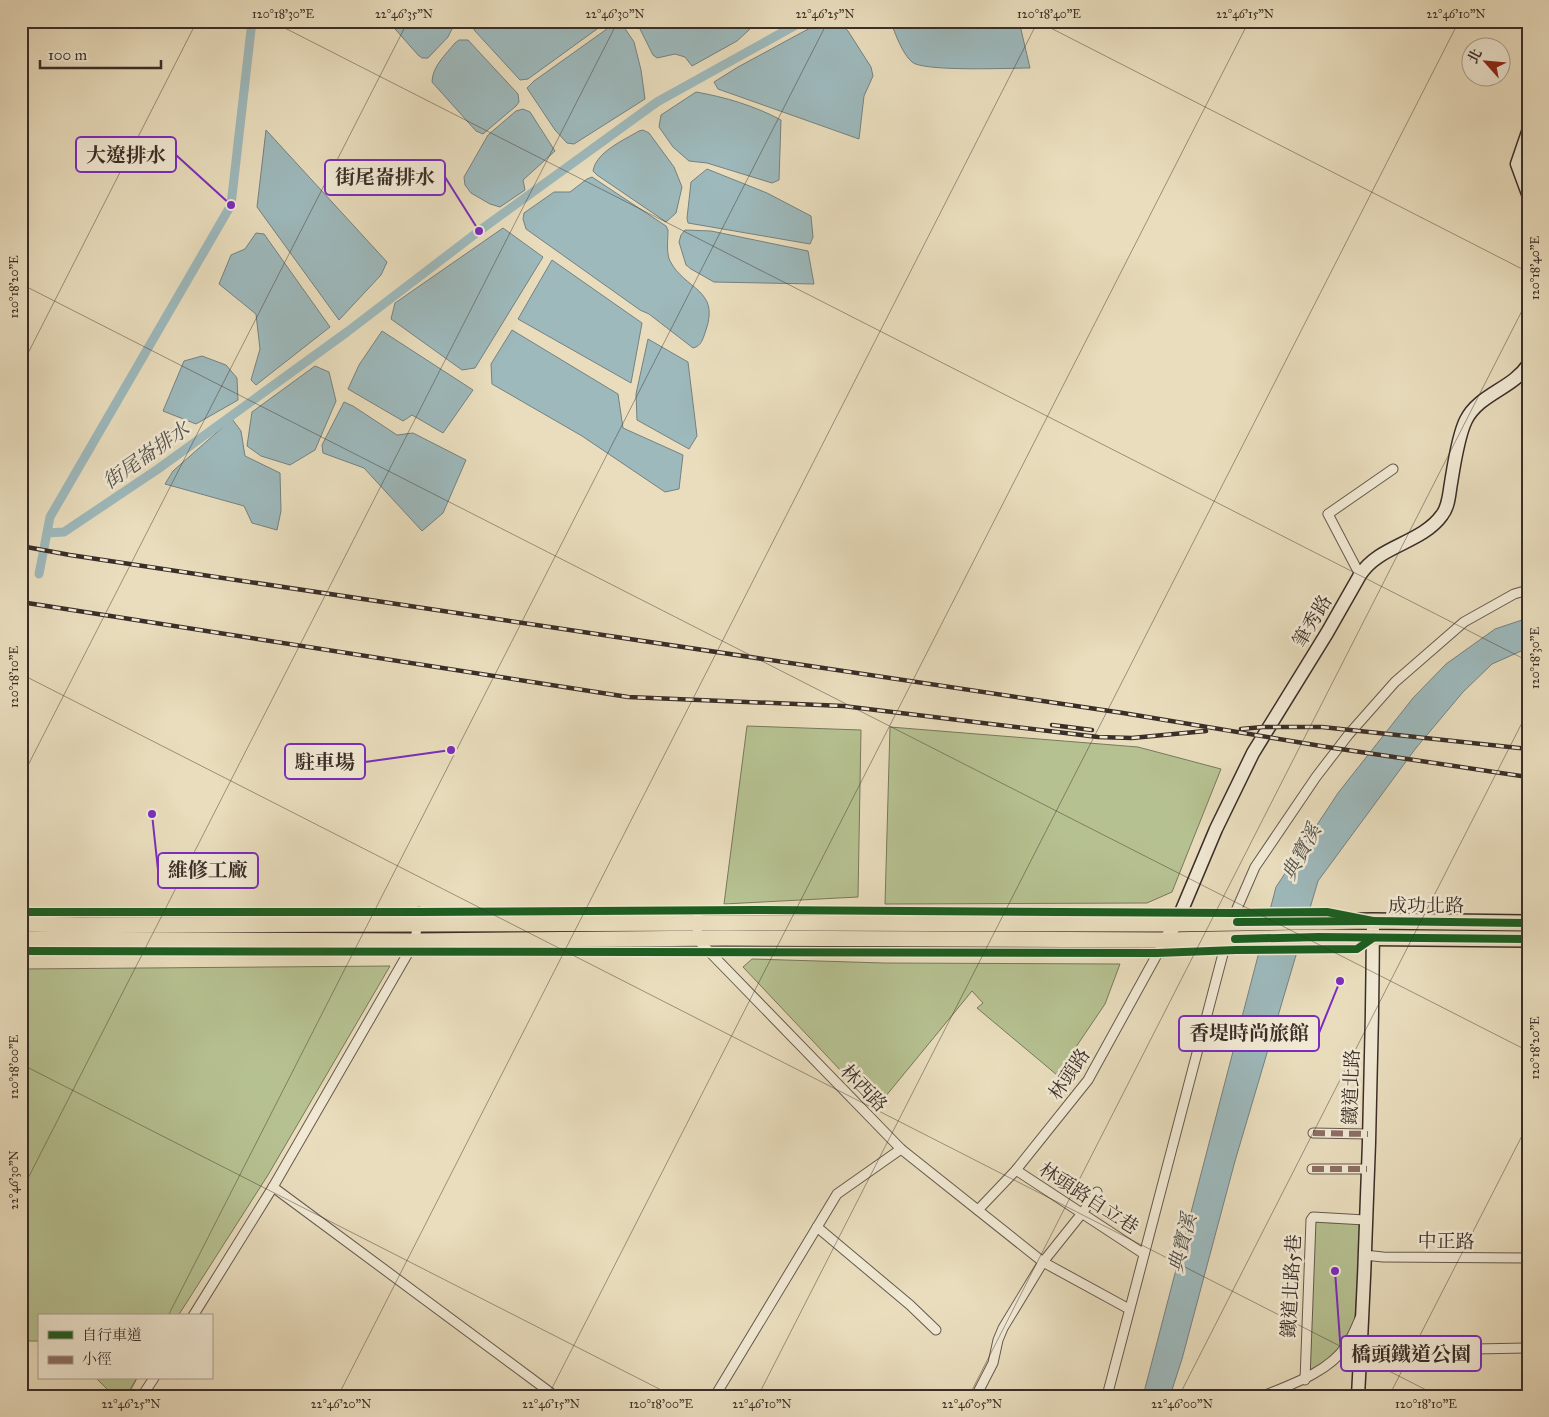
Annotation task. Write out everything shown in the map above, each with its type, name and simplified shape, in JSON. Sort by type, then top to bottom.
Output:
[{"type":"main road","points":[[21,939],[415,941],[697,924],[1176,924],[1236,918]]},
{"type":"main road","name":"成功北路","points":[[1236,918],[1323,922],[1528,923]]},
{"type":"main road","points":[[21,924],[418,919],[697,924],[1165,940]]},
{"type":"main road","name":"成功北路","points":[[1165,940],[1319,938],[1528,939]]},
{"type":"street","points":[[1527,139],[1517,164],[1528,194]]},
{"type":"street","name":"筆秀路","points":[[1165,940],[1176,924],[1216,829],[1253,754],[1360,575],[1366,566],[1383,553],[1423,533],[1443,514],[1450,496],[1451,482],[1465,422],[1471,411],[1508,385],[1528,365]]},
{"type":"street","points":[[1360,575],[1328,514],[1393,469]]},
{"type":"street","points":[[1236,918],[1255,867],[1316,777],[1349,734],[1394,682],[1464,622],[1514,594],[1528,590]]},
{"type":"street","points":[[195,1314],[273,1187],[415,941],[418,919]]},
{"type":"street","name":"鐵道北路","points":[[1358,1396],[1363,1314],[1373,921]]},
{"type":"street","name":"林西路","points":[[697,924],[901,1149],[1043,1262],[1130,1310]]},
{"type":"street","name":"林頭路","points":[[978,1210],[1016,1170],[1088,1080],[1165,940]]},
{"type":"street","points":[[1107,1396],[1224,950]]},
{"type":"street","points":[[1313,1133],[1368,1134]]},
{"type":"street","points":[[714,1396],[838,1194],[901,1149]]},
{"type":"street","points":[[1312,1169],[1367,1169]]},
{"type":"street","name":"林頭路自立巷","points":[[1016,1170],[1083,1212],[1144,1254]]},
{"type":"street","points":[[273,1187],[555,1396]]},
{"type":"street","points":[[976,1396],[993,1363],[998,1340],[1003,1328],[1043,1262],[1097,1192]]},
{"type":"street","name":"鐵道北路5巷","points":[[1304,1380],[1310,1220],[1313,1217],[1365,1220]]},
{"type":"street","points":[[817,1227],[910,1305],[936,1330]]},
{"type":"street","name":"中正路","points":[[1364,1255],[1383,1257],[1528,1258]]},
{"type":"street","points":[[1263,1396],[1304,1380],[1328,1364],[1346,1348],[1363,1314]]},
{"type":"street","points":[[1475,1349],[1528,1348]]},
{"type":"street","points":[[142,1396],[153,1380]]},
{"type":"green space","points":[[747,726],[861,730],[858,897],[724,904]]},
{"type":"green space","points":[[890,727],[1138,747],[1221,769],[1172,892],[1147,903],[885,904]]},
{"type":"green space","points":[[752,959],[884,963],[1120,964],[1105,1004],[1057,1075],[977,1008],[983,1003],[972,991],[876,1108],[743,967]]},
{"type":"green space","points":[[390,966],[268,1175],[179,1314],[38,1314],[38,1341],[21,1341],[21,969]]},
{"type":"green space","points":[[1314,1222],[1362,1224],[1355,1318],[1342,1346],[1328,1359],[1307,1373]]},
{"type":"green space","points":[[98,1380],[136,1380],[126,1396],[114,1396]]},
{"type":"water","points":[[388,21],[456,21],[448,37],[428,58],[422,58]]},
{"type":"water","points":[[471,21],[608,21],[528,79],[520,80],[475,31]]},
{"type":"water","points":[[620,21],[634,42],[641,70],[645,99],[574,144],[567,143],[555,130],[527,88]]},
{"type":"water","points":[[636,21],[745,21],[750,29],[737,41],[692,66],[685,57],[675,54],[657,58],[653,55]]},
{"type":"water","points":[[823,21],[838,21],[848,31],[871,67],[873,76],[864,96],[859,139],[718,89],[714,82]]},
{"type":"water","points":[[890,21],[1019,21],[1030,68],[949,68],[919,65],[908,58],[899,43]]},
{"type":"water","points":[[459,40],[468,40],[518,94],[519,102],[516,106],[483,134],[476,131],[432,82],[434,71],[440,61]]},
{"type":"water","points":[[696,92],[740,103],[761,110],[781,120],[779,180],[772,183],[707,163],[689,161],[673,147],[659,127],[661,115]]},
{"type":"water","points":[[523,109],[530,112],[555,151],[523,180],[525,190],[500,207],[490,204],[471,193],[465,185],[464,177],[488,135],[516,111]]},
{"type":"water","points":[[266,130],[387,262],[381,275],[339,320],[257,207]]},
{"type":"water","points":[[643,130],[649,133],[674,167],[682,187],[676,213],[666,222],[593,171],[595,164],[605,152]]},
{"type":"water","points":[[707,169],[767,193],[811,216],[813,237],[810,244],[688,223],[691,182]]},
{"type":"water","points":[[592,177],[666,226],[668,230],[670,261],[676,271],[705,298],[708,306],[709,316],[706,330],[702,341],[696,347],[693,348],[649,314],[640,310],[526,229],[523,219],[524,213],[554,192],[570,192]]},
{"type":"water","points":[[503,228],[543,257],[475,368],[462,370],[391,319],[395,303]]},
{"type":"water","points":[[685,230],[711,231],[808,251],[814,284],[714,282],[686,265],[679,242]]},
{"type":"water","points":[[256,233],[264,234],[330,327],[256,385],[251,380],[260,349],[256,314],[219,284],[231,255],[245,249]]},
{"type":"water","points":[[552,260],[642,323],[631,383],[518,319]]},
{"type":"water","points":[[512,330],[618,394],[623,428],[683,455],[679,489],[665,492],[582,436],[492,384],[491,364]]},
{"type":"water","points":[[382,331],[473,390],[443,433],[412,415],[403,421],[348,389],[359,365]]},
{"type":"water","points":[[648,339],[688,362],[697,436],[689,449],[637,420],[636,394]]},
{"type":"water","points":[[202,356],[226,365],[237,378],[238,400],[196,424],[163,411],[184,361]]},
{"type":"water","points":[[315,366],[329,372],[336,401],[315,450],[290,465],[261,456],[247,446],[252,412]]},
{"type":"water","points":[[344,402],[397,435],[413,433],[466,460],[443,513],[422,531],[364,468],[323,453],[322,445]]},
{"type":"water","points":[[232,419],[241,431],[245,456],[280,473],[281,511],[277,530],[252,523],[244,506],[165,484],[173,471]]},
{"type":"water","name":"典寶溪","points":[[1528,618],[1528,648],[1492,664],[1463,692],[1416,748],[1318,881],[1235,1161],[1182,1359],[1170,1396],[1143,1396],[1276,887],[1338,793],[1413,698],[1446,664],[1495,629]]},
{"type":"waterway","points":[[39,574],[50,517],[231,205],[252,21]]},
{"type":"waterway","name":"街尾崙排水","points":[[47,533],[64,532],[158,469],[347,332],[479,231],[657,102],[803,21]]},
{"type":"railway","points":[[21,546],[70,555],[1123,713],[1327,747],[1528,777]]},
{"type":"railway","points":[[21,602],[628,697],[843,706],[1098,737],[1132,738],[1206,731]]},
{"type":"railway","points":[[1052,725],[1092,730]]},
{"type":"railway","points":[[1241,729],[1322,727],[1528,749]]},
{"type":"marked path","points":[[1313,1133],[1368,1134]]},
{"type":"marked path","points":[[1312,1169],[1367,1169]]},
{"type":"cycle path","points":[[21,912],[753,910],[1327,912],[1373,921]]},
{"type":"cycle path","points":[[1237,922],[1528,923]]},
{"type":"cycle path","points":[[1235,939],[1319,937],[1528,939]]},
{"type":"cycle path","points":[[21,951],[1157,953],[1357,949],[1373,938]]},
{"type":"place","name":"大遼排水","points":[[231,205]]},
{"type":"place","name":"街尾崙排水","points":[[479,231]]},
{"type":"place","name":"駐車場","points":[[451,750]]},
{"type":"place","name":"維修工廠","points":[[152,814]]},
{"type":"place","name":"香堤時尚旅館","points":[[1340,981]]},
{"type":"place","name":"橋頭鐵道公園","points":[[1335,1271]]}]
